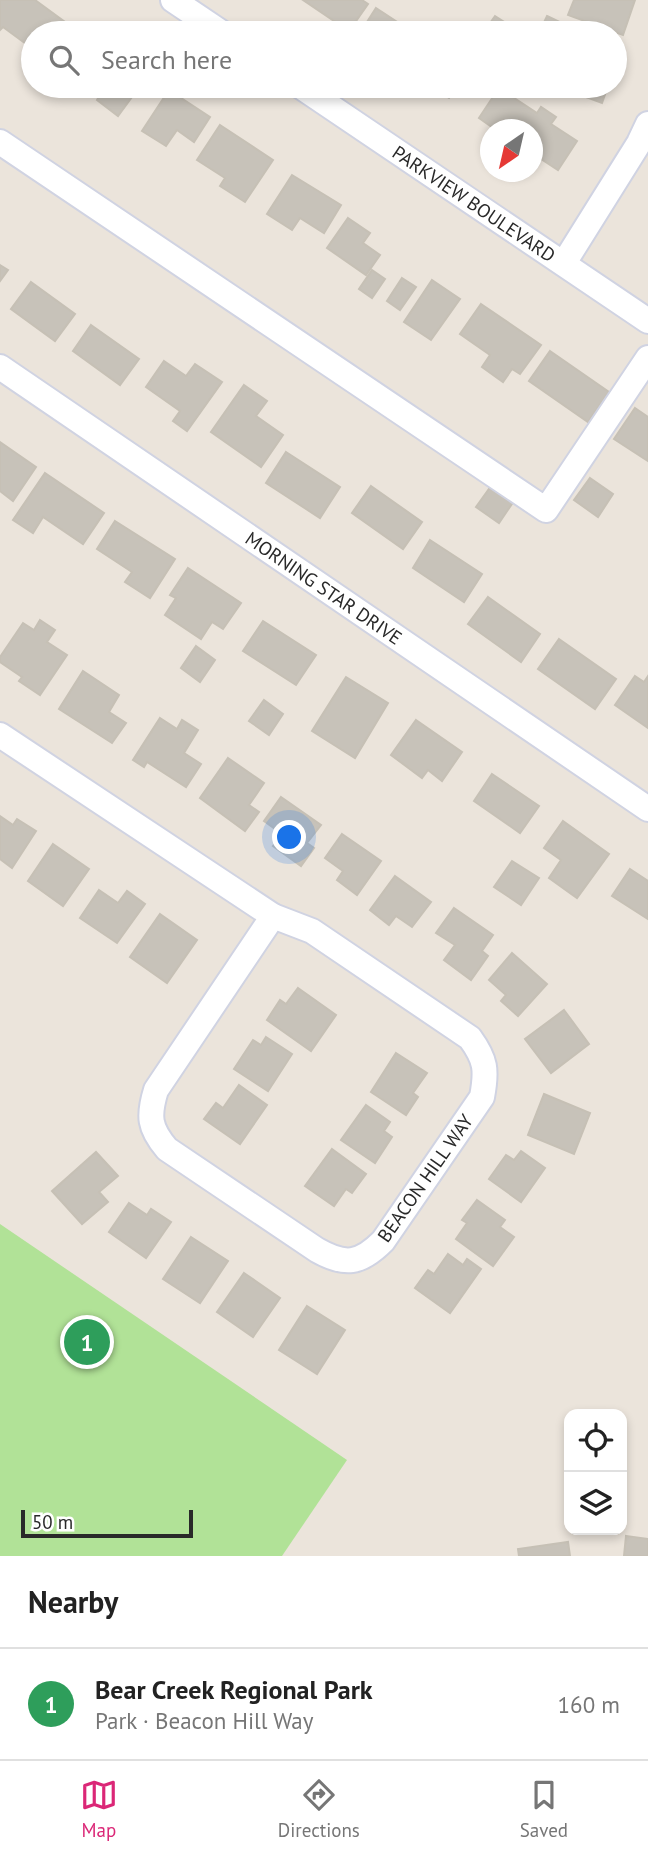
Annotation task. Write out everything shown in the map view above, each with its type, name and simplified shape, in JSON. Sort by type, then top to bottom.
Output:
[{"type":"street","points":[[173,0],[204,21]]},
{"type":"street","name":"PARKVIEW BOULEVARD","points":[[318,98],[648,321]]},
{"type":"street","points":[[564,263],[639,143],[648,124]]},
{"type":"street","points":[[0,142],[545,510],[648,358]]},
{"type":"street","name":"MORNING STAR DRIVE","points":[[0,367],[648,809]]},
{"type":"street","name":"BEACON HILL WAY","points":[[0,735],[273,916],[312,931],[470,1038],[482,1055],[486,1075],[482,1097],[383,1241],[369,1256],[353,1261],[332,1259],[317,1250],[167,1149],[157,1137],[152,1123],[150,1108],[156,1090],[273,916]]},
{"type":"green space","points":[[0,1224],[347,1460],[282,1556],[0,1556]]},
{"type":"building","points":[[0,0],[35,0],[64,21],[21,21],[21,40],[3,27],[0,30]]},
{"type":"building","points":[[303,0],[362,0],[368,4],[356,21],[334,21]]},
{"type":"building","points":[[574,0],[635,0],[627,23],[627,21],[584,21],[568,15]]},
{"type":"building","points":[[376,8],[396,21],[368,21]]},
{"type":"building","points":[[547,16],[557,21],[545,21]]},
{"type":"building","points":[[98,98],[131,98],[118,116],[97,100]]},
{"type":"building","points":[[164,98],[181,98],[210,117],[194,142],[177,130],[166,146],[142,131]]},
{"type":"building","points":[[492,98],[514,98],[537,113],[541,107],[556,117],[551,124],[577,141],[558,170],[543,160],[543,119],[480,119]]},
{"type":"building","points":[[589,98],[604,98],[602,103]]},
{"type":"building","points":[[220,125],[273,160],[245,202],[220,186],[225,178],[197,160]]},
{"type":"building","points":[[292,175],[341,205],[324,233],[300,218],[292,230],[267,214]]},
{"type":"building","points":[[348,218],[370,233],[363,243],[380,255],[366,275],[327,248]]},
{"type":"building","points":[[0,265],[8,270],[0,281]]},
{"type":"building","points":[[372,270],[385,279],[372,298],[359,289]]},
{"type":"building","points":[[402,278],[416,287],[400,310],[387,301]]},
{"type":"building","points":[[432,280],[460,299],[431,340],[404,322]]},
{"type":"building","points":[[31,282],[75,314],[55,341],[11,309]]},
{"type":"building","points":[[481,304],[541,345],[520,374],[512,369],[503,382],[482,367],[490,355],[460,334]]},
{"type":"building","points":[[91,325],[139,359],[120,385],[73,351]]},
{"type":"building","points":[[550,351],[609,392],[588,422],[529,381]]},
{"type":"building","points":[[164,361],[186,376],[195,364],[222,382],[187,431],[173,421],[180,411],[146,387]]},
{"type":"building","points":[[244,385],[267,401],[256,416],[283,435],[261,467],[211,432]]},
{"type":"building","points":[[635,408],[648,417],[648,461],[614,439]]},
{"type":"building","points":[[0,442],[36,467],[13,501],[0,491]]},
{"type":"building","points":[[286,452],[340,487],[320,518],[266,483]]},
{"type":"building","points":[[45,473],[104,513],[83,544],[43,517],[33,533],[13,520]]},
{"type":"building","points":[[590,478],[613,494],[598,517],[574,500]]},
{"type":"building","points":[[494,482],[516,498],[499,523],[476,507]]},
{"type":"building","points":[[371,486],[422,522],[403,549],[352,513]]},
{"type":"building","points":[[115,521],[175,559],[150,598],[125,582],[132,572],[97,549]]},
{"type":"building","points":[[430,540],[482,574],[464,602],[413,568]]},
{"type":"building","points":[[188,568],[241,603],[223,629],[212,622],[201,639],[165,615],[176,598],[170,595]]},
{"type":"building","points":[[488,597],[540,634],[521,662],[468,624]]},
{"type":"building","points":[[40,620],[55,630],[47,642],[67,655],[40,695],[19,681],[22,677],[0,662],[0,657],[23,623],[34,630]]},
{"type":"building","points":[[263,621],[316,655],[296,685],[243,651]]},
{"type":"building","points":[[559,639],[616,679],[595,709],[538,669]]},
{"type":"building","points":[[196,646],[215,660],[200,682],[181,668]]},
{"type":"building","points":[[83,671],[119,695],[109,712],[126,723],[112,743],[59,709]]},
{"type":"building","points":[[635,676],[644,682],[648,676],[648,728],[615,705]]},
{"type":"building","points":[[346,677],[388,703],[355,758],[312,731]]},
{"type":"building","points":[[264,700],[283,714],[269,735],[249,721]]},
{"type":"building","points":[[160,718],[177,729],[182,720],[198,730],[184,753],[201,764],[186,787],[147,762],[144,767],[133,760]]},
{"type":"building","points":[[416,720],[462,752],[442,781],[428,770],[422,778],[391,755]]},
{"type":"building","points":[[228,758],[264,783],[249,805],[259,812],[245,831],[200,798]]},
{"type":"building","points":[[492,774],[539,806],[520,833],[474,801]]},
{"type":"building","points":[[281,797],[321,825],[307,843],[314,848],[301,866],[273,846],[282,834],[264,821]]},
{"type":"building","points":[[0,816],[13,825],[17,819],[36,831],[12,868],[0,859]]},
{"type":"building","points":[[563,821],[609,854],[577,898],[549,878],[561,860],[544,848]]},
{"type":"building","points":[[342,834],[381,861],[357,895],[337,880],[343,871],[325,858]]},
{"type":"building","points":[[53,844],[89,869],[63,906],[28,881]]},
{"type":"building","points":[[512,861],[539,878],[521,905],[494,887]]},
{"type":"building","points":[[630,869],[648,881],[648,919],[612,896]]},
{"type":"building","points":[[395,876],[431,902],[412,927],[396,916],[389,925],[370,910]]},
{"type":"building","points":[[99,890],[118,903],[127,891],[145,904],[117,943],[80,918]]},
{"type":"building","points":[[454,908],[493,935],[482,951],[488,956],[471,980],[444,960],[455,945],[436,933]]},
{"type":"building","points":[[160,914],[197,940],[167,983],[130,957]]},
{"type":"building","points":[[512,953],[547,984],[518,1016],[501,1001],[506,995],[489,980]]},
{"type":"building","points":[[298,988],[336,1015],[311,1051],[267,1020],[280,1000],[286,1004]]},
{"type":"building","points":[[564,1010],[589,1044],[551,1073],[525,1039]]},
{"type":"building","points":[[266,1037],[292,1054],[268,1091],[234,1069],[253,1040],[261,1045]]},
{"type":"building","points":[[396,1053],[427,1073],[413,1093],[418,1097],[406,1115],[371,1092]]},
{"type":"building","points":[[239,1085],[267,1105],[240,1144],[204,1119],[216,1103],[223,1108]]},
{"type":"building","points":[[544,1094],[590,1113],[574,1154],[528,1135]]},
{"type":"building","points":[[366,1105],[390,1122],[384,1131],[392,1137],[375,1163],[341,1140]]},
{"type":"building","points":[[332,1149],[366,1174],[352,1193],[346,1189],[334,1206],[305,1186]]},
{"type":"building","points":[[521,1151],[545,1168],[521,1202],[489,1179],[506,1155],[514,1160]]},
{"type":"building","points":[[96,1152],[118,1176],[99,1192],[108,1202],[82,1224],[52,1191]]},
{"type":"building","points":[[477,1200],[505,1220],[500,1227],[514,1237],[493,1266],[456,1239],[467,1223],[462,1220]]},
{"type":"building","points":[[129,1203],[147,1215],[151,1209],[171,1222],[146,1258],[109,1232]]},
{"type":"building","points":[[191,1237],[228,1261],[200,1303],[163,1279]]},
{"type":"building","points":[[448,1254],[463,1265],[467,1259],[481,1269],[450,1313],[415,1288],[428,1270],[434,1274]]},
{"type":"building","points":[[244,1273],[280,1298],[253,1337],[217,1312]]},
{"type":"building","points":[[307,1306],[345,1330],[317,1374],[279,1350]]},
{"type":"building","points":[[626,1536],[648,1539],[648,1556],[624,1556]]},
{"type":"building","points":[[568,1542],[570,1556],[519,1556],[518,1549]]},
{"type":"place","name":"Bear Creek Regional Park","points":[[87,1342]]}]
